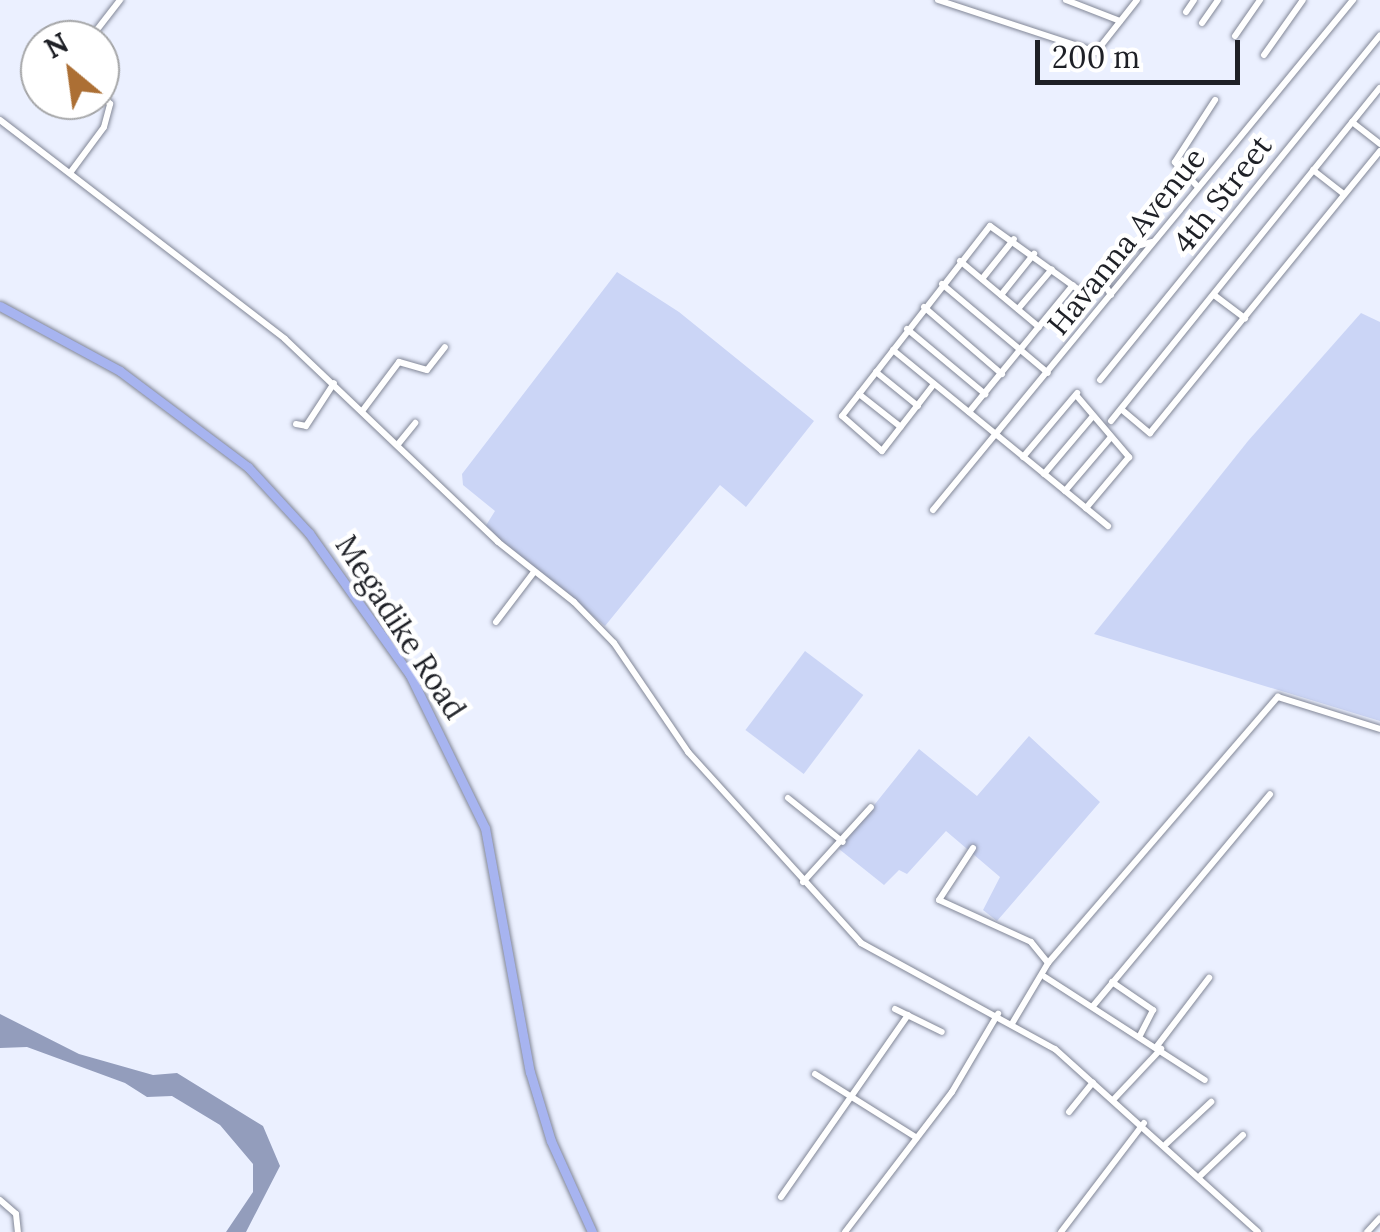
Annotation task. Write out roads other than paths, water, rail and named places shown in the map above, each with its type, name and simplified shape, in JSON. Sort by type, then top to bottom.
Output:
[{"type":"main road","name":"Megadike Road","points":[[0,306],[147,389],[262,480],[309,533],[410,674],[485,828],[530,1072],[552,1141],[592,1232]]},
{"type":"street","points":[[104,20],[120,0]]},
{"type":"street","points":[[1066,0],[1120,21]]},
{"type":"street","points":[[942,1],[1096,52],[1137,0]]},
{"type":"street","points":[[1186,12],[1194,0]]},
{"type":"street","points":[[1202,23],[1218,0]]},
{"type":"street","points":[[1235,36],[1260,0]]},
{"type":"street","points":[[1264,55],[1303,0]]},
{"type":"street","name":"Havanna Avenue","points":[[933,510],[1353,0]]},
{"type":"street","name":"4th Street","points":[[1100,380],[1380,36]]},
{"type":"street","points":[[1111,420],[1380,88]]},
{"type":"street","points":[[1198,187],[1174,162],[1215,100]]},
{"type":"street","points":[[0,120],[334,383],[534,572],[574,602],[614,644],[688,752],[803,882],[872,952],[1013,1022],[1144,1123],[1201,1175],[1252,1230]]},
{"type":"street","points":[[70,174],[106,120]]},
{"type":"street","points":[[1121,409],[1150,433],[1245,318],[1380,147],[1352,122]]},
{"type":"street","points":[[1313,170],[1344,194]]},
{"type":"street","points":[[934,384],[882,451],[842,416],[990,226],[1014,239],[1082,292]]},
{"type":"street","points":[[982,279],[1014,239]]},
{"type":"street","points":[[1001,295],[1034,254]]},
{"type":"street","points":[[960,261],[1039,327]]},
{"type":"street","points":[[1018,309],[1052,269]]},
{"type":"street","points":[[942,284],[1048,373]]},
{"type":"street","points":[[969,412],[1072,284]]},
{"type":"street","points":[[1214,295],[1245,318]]},
{"type":"street","points":[[924,307],[1002,374]]},
{"type":"street","points":[[907,329],[984,394]]},
{"type":"street","points":[[363,410],[398,362],[427,370],[446,347]]},
{"type":"street","points":[[892,350],[1108,526]]},
{"type":"street","points":[[876,372],[918,406]]},
{"type":"street","points":[[296,424],[306,426],[334,383]]},
{"type":"street","points":[[859,394],[901,427]]},
{"type":"street","points":[[1024,456],[1076,394],[1129,457],[1086,508]]},
{"type":"street","points":[[1044,474],[1093,416]]},
{"type":"street","points":[[400,444],[415,423]]},
{"type":"street","points":[[1066,491],[1110,436]]},
{"type":"street","points":[[496,622],[534,572]]},
{"type":"street","points":[[1013,1022],[1045,978],[1048,963],[1278,697],[1380,729]]},
{"type":"street","points":[[1093,1006],[1270,794]]},
{"type":"street","points":[[788,798],[843,842]]},
{"type":"street","points":[[803,882],[871,807]]},
{"type":"street","points":[[973,848],[938,898],[981,925],[1031,942],[1048,963]]},
{"type":"street","points":[[1045,978],[1159,1047],[1205,1080]]},
{"type":"street","points":[[1114,1099],[1159,1047],[1209,978]]},
{"type":"street","points":[[1112,982],[1153,1010],[1140,1035]]},
{"type":"street","points":[[895,1009],[942,1032]]},
{"type":"street","points":[[781,1197],[908,1014]]},
{"type":"street","points":[[844,1232],[964,1074],[998,1014]]},
{"type":"street","points":[[815,1074],[917,1138]]},
{"type":"street","points":[[1069,1112],[1093,1082]]},
{"type":"street","points":[[1166,1144],[1212,1102]]},
{"type":"street","points":[[1061,1232],[1144,1123]]},
{"type":"street","points":[[1201,1175],[1243,1134]]},
{"type":"street","points":[[0,1200],[16,1214],[18,1232]]},
{"type":"street","points":[[1367,1232],[1380,1218]]}]
